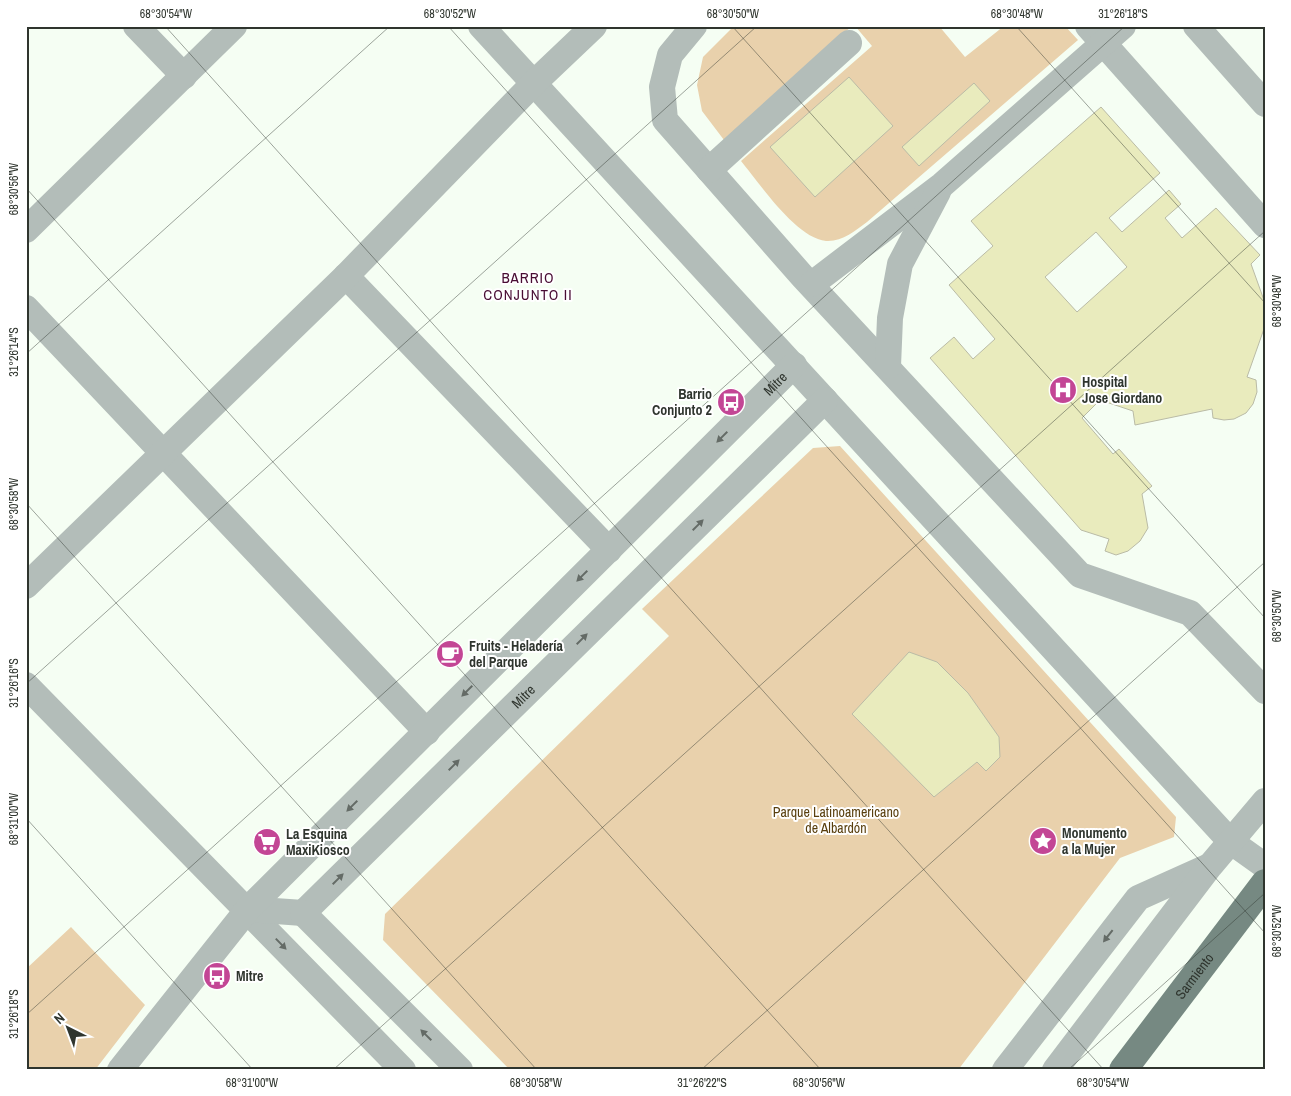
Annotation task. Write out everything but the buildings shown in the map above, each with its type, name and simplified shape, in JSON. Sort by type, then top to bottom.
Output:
[{"type":"main road","name":"Sarmiento","points":[[1123,1070],[1265,882]]},
{"type":"street","points":[[136,26],[184,76]]},
{"type":"street","points":[[26,230],[234,26]]},
{"type":"street","points":[[481,26],[535,82],[1230,841],[1265,866]]},
{"type":"street","points":[[26,586],[346,276],[535,82],[594,26]]},
{"type":"street","points":[[694,26],[670,54],[662,87],[665,120],[803,277],[812,284],[1080,575],[1190,613],[1265,691]]},
{"type":"street","points":[[812,284],[942,185],[1096,35],[1123,26]]},
{"type":"street","points":[[1196,26],[1265,104]]},
{"type":"street","points":[[1096,35],[1265,225]]},
{"type":"street","points":[[709,170],[849,43]]},
{"type":"street","points":[[888,366],[890,318],[900,264],[942,185]]},
{"type":"street","points":[[346,276],[608,550]]},
{"type":"street","points":[[26,308],[426,732]]},
{"type":"street","name":"Mitre","points":[[120,1070],[248,909],[794,365]]},
{"type":"street","name":"Mitre","points":[[303,913],[825,400]]},
{"type":"street","points":[[26,685],[248,909],[403,1070]]},
{"type":"street","points":[[1055,1070],[1210,866],[1265,800]]},
{"type":"street","points":[[1005,1070],[1138,898],[1210,866]]},
{"type":"street","points":[[248,909],[303,913],[460,1070]]},
{"type":"green space","points":[[734,26],[852,26],[724,140],[702,111],[697,85],[703,57]]},
{"type":"green space","points":[[855,26],[939,26],[965,57],[1004,26],[1065,26],[1078,40],[867,222],[843,238],[826,241],[815,238],[791,220],[768,196],[741,161],[872,46]]},
{"type":"green space","name":"Parque Latinoamericano de Albardón","points":[[840,446],[1176,817],[1174,837],[1120,858],[958,1070],[510,1070],[383,940],[385,914],[669,636],[642,609],[813,448]]},
{"type":"green space","points":[[71,927],[145,1005],[95,1070],[26,1070],[26,969]]},
{"type":"place","name":"Hospital Jose Giordano","points":[[1063,390]]},
{"type":"place","name":"Barrio Conjunto 2","points":[[731,402]]},
{"type":"place","name":"Fruits - Heladería del Parque","points":[[450,654]]},
{"type":"place","name":"Monumento a la Mujer","points":[[1043,841]]},
{"type":"place","name":"La Esquina MaxiKiosco","points":[[267,842]]},
{"type":"place","name":"Mitre","points":[[217,976]]},
{"type":"district","name":"BARRIO CONJUNTO II","points":[[528,286]]}]
